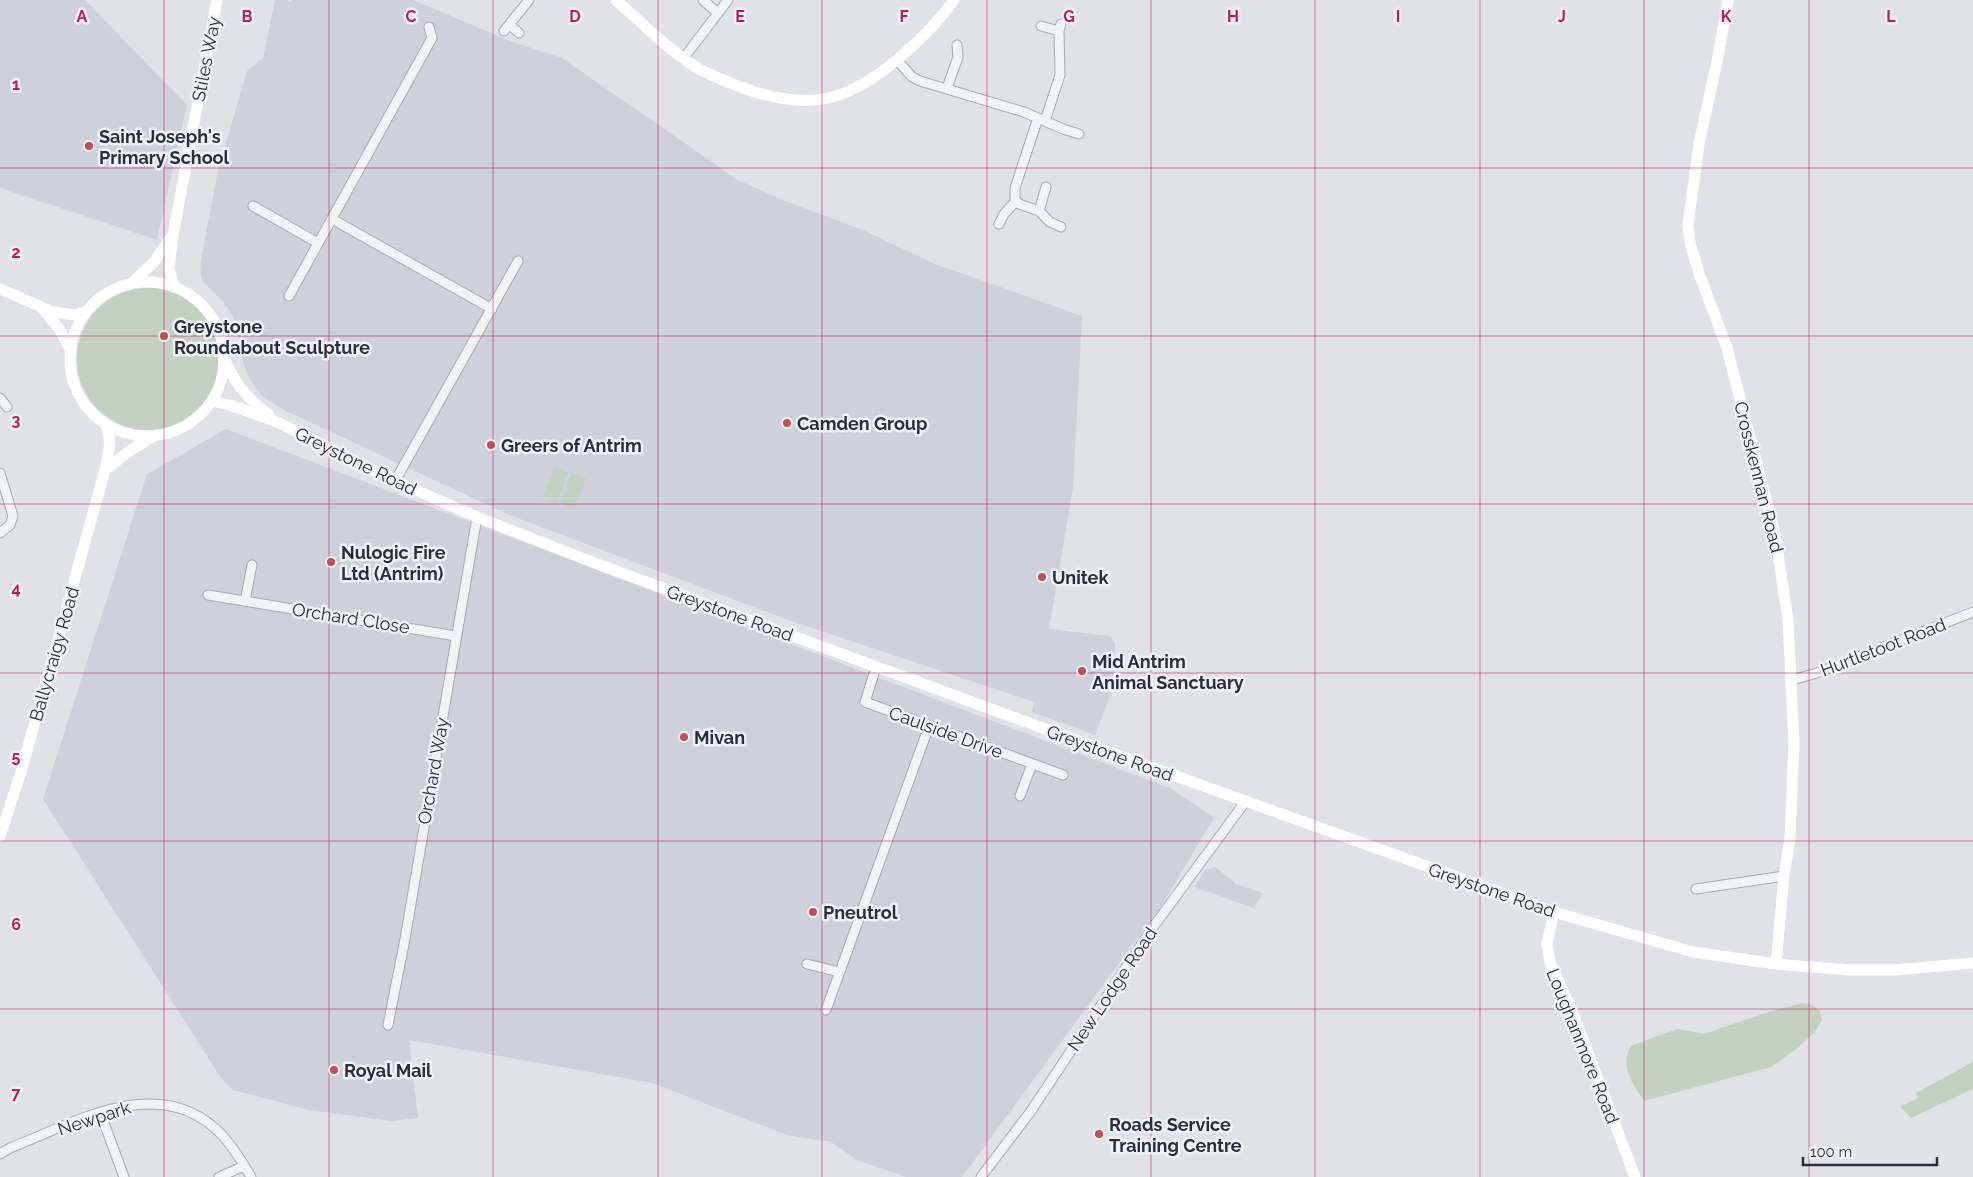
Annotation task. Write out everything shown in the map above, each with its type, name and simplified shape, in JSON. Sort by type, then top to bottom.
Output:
[{"type":"main road","name":"Stiles Way","points":[[174,287],[169,268],[173,235],[217,0]]},
{"type":"main road","points":[[616,0],[683,58],[707,73],[770,96],[804,100],[826,98],[850,91],[872,80],[928,32],[954,0]]},
{"type":"main road","name":"Crosskennan Road","points":[[1728,0],[1699,144],[1688,225],[1690,243],[1727,348],[1775,534],[1788,620],[1794,742],[1790,838],[1784,876],[1776,964]]},
{"type":"main road","name":"Stiles Way","points":[[131,284],[154,262],[173,235]]},
{"type":"main road","points":[[153,282],[174,287],[191,296],[205,308],[216,323],[222,340],[225,358],[222,381],[212,401],[190,424],[172,432],[153,436],[136,436],[121,432],[106,424],[92,412],[81,398],[72,375],[71,351],[76,330],[87,311],[99,299],[114,290],[131,284],[153,282]]},
{"type":"main road","points":[[0,290],[41,307],[67,314],[75,315],[87,311]]},
{"type":"main road","points":[[41,307],[60,330],[71,351]]},
{"type":"main road","name":"Greystone Road","points":[[225,358],[231,374],[242,390],[254,404],[277,422]]},
{"type":"main road","name":"Greystone Road","points":[[212,401],[230,405],[277,422],[395,481],[477,517],[876,667],[1244,802],[1554,912],[1692,952],[1776,964],[1848,970],[1895,970],[1973,963]]},
{"type":"main road","name":"Ballycraigy Road","points":[[0,836],[24,763],[106,470],[110,443],[106,424]]},
{"type":"main road","points":[[106,470],[128,452],[153,436]]},
{"type":"main road","name":"Loughanmore Road","points":[[1554,912],[1548,944],[1550,962],[1573,1013],[1635,1177]]},
{"type":"street","points":[[519,33],[507,28],[529,0]]},
{"type":"street","points":[[703,0],[718,13]]},
{"type":"street","points":[[683,58],[728,0]]},
{"type":"street","points":[[1041,26],[1060,28],[1060,75],[1016,181],[1014,196],[1016,201],[1024,207],[1039,211],[1050,222],[1061,227]]},
{"type":"street","points":[[289,296],[432,38],[429,27]]},
{"type":"street","points":[[947,88],[958,57],[957,45]]},
{"type":"street","points":[[897,60],[917,80],[1024,112],[1079,134]]},
{"type":"street","points":[[1039,211],[1046,187]]},
{"type":"street","points":[[999,224],[1004,214],[1016,201]]},
{"type":"street","points":[[253,206],[318,243]]},
{"type":"street","points":[[332,219],[492,309]]},
{"type":"street","points":[[395,481],[518,261]]},
{"type":"street","points":[[0,398],[7,407]]},
{"type":"street","points":[[0,473],[13,516],[10,525],[0,533]]},
{"type":"street","name":"Orchard Way","points":[[388,1025],[405,939],[477,517]]},
{"type":"street","points":[[245,601],[252,565]]},
{"type":"street","name":"Orchard Close","points":[[208,594],[456,636]]},
{"type":"street","name":"Hurtletoot Road","points":[[1792,680],[1817,673],[1973,612]]},
{"type":"street","name":"Caulside Drive","points":[[876,667],[865,702],[1063,775]]},
{"type":"street","points":[[826,1010],[929,726]]},
{"type":"street","points":[[1020,796],[1032,764]]},
{"type":"street","name":"New Lodge Road","points":[[981,1177],[1030,1111],[1151,930],[1244,802]]},
{"type":"street","points":[[1696,889],[1784,876]]},
{"type":"street","points":[[807,964],[839,972]]},
{"type":"street","name":"Newpark","points":[[0,1154],[100,1112],[121,1106],[151,1103],[182,1110],[196,1116],[222,1135],[251,1177]]},
{"type":"street","points":[[100,1112],[124,1177]]},
{"type":"street","points":[[219,1177],[244,1166]]},
{"type":"shaded area","name":"Saint Joseph's Primary School","points":[[0,0],[85,0],[187,105],[157,240],[0,188]]},
{"type":"shaded area","points":[[275,0],[291,2],[292,0],[413,0],[513,42],[562,58],[738,180],[780,199],[863,230],[935,264],[1082,316],[1073,488],[1049,629],[1110,636],[1115,643],[1113,688],[1095,735],[1032,712],[1034,702],[791,621],[507,514],[284,410],[262,396],[251,381],[243,363],[236,324],[231,313],[224,303],[202,281],[200,266],[218,170],[247,71],[263,58]]},
{"type":"shaded area","points":[[226,429],[1172,789],[1214,818],[1161,906],[962,1177],[906,1177],[857,1160],[831,1142],[787,1135],[652,1083],[409,1040],[418,1118],[391,1121],[309,1110],[233,1090],[221,1078],[43,799],[147,474]]},
{"type":"shaded area","points":[[1214,866],[1236,884],[1263,893],[1254,908],[1194,887],[1206,869],[1212,869]]},
{"type":"green space","points":[[148,288],[175,294],[187,300],[198,309],[207,320],[213,332],[219,359],[213,386],[207,398],[198,409],[187,418],[175,424],[148,430],[121,424],[109,418],[98,409],[89,398],[83,386],[77,359],[83,332],[89,320],[98,309],[109,300],[121,294]]},
{"type":"green space","points":[[554,467],[568,472],[557,502],[543,497]]},
{"type":"green space","points":[[572,473],[586,478],[575,509],[561,504]]},
{"type":"green space","points":[[1802,1003],[1812,1005],[1820,1011],[1822,1020],[1814,1033],[1795,1050],[1771,1067],[1644,1101],[1631,1081],[1626,1060],[1631,1046],[1677,1029],[1704,1034],[1762,1014]]},
{"type":"green space","points":[[1973,1062],[1973,1089],[1911,1118],[1900,1107],[1918,1098],[1916,1093]]},
{"type":"place","name":"Saint Joseph's Primary School","points":[[89,146]]},
{"type":"place","name":"Greystone Roundabout Sculpture","points":[[164,336]]},
{"type":"place","name":"Camden Group","points":[[787,423]]},
{"type":"place","name":"Greers of Antrim","points":[[491,445]]},
{"type":"place","name":"Nulogic Fire Ltd (Antrim)","points":[[331,562]]},
{"type":"place","name":"Unitek","points":[[1042,577]]},
{"type":"place","name":"Mid Antrim Animal Sanctuary","points":[[1082,671]]},
{"type":"place","name":"Mivan","points":[[684,737]]},
{"type":"place","name":"Pneutrol","points":[[813,912]]},
{"type":"place","name":"Royal Mail","points":[[334,1070]]},
{"type":"place","name":"Roads Service Training Centre","points":[[1099,1134]]}]
